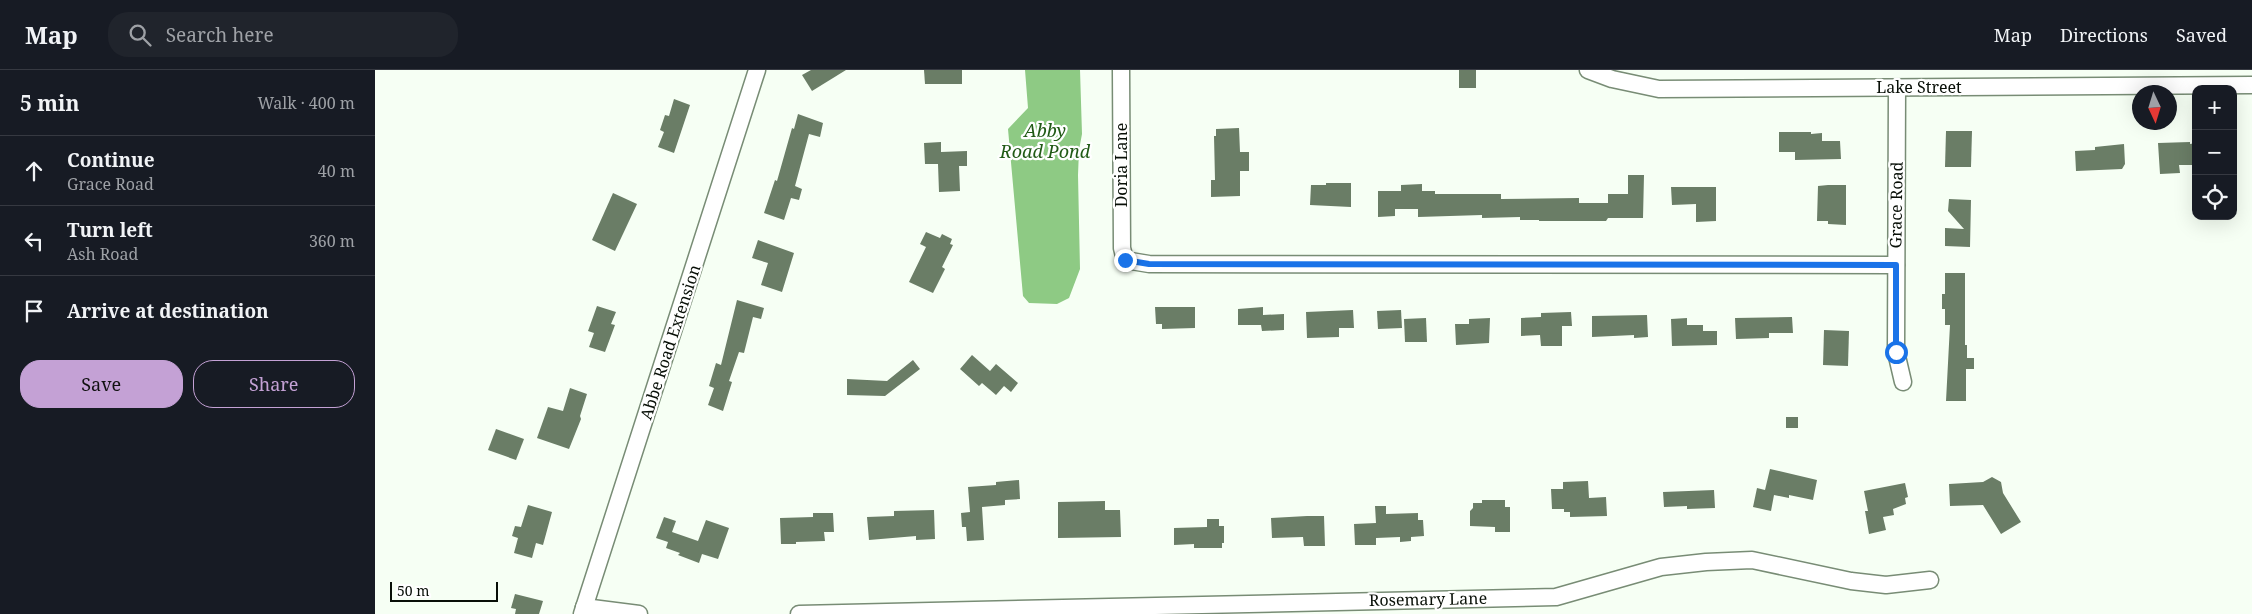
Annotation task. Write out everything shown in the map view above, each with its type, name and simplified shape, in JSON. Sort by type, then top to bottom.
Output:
[{"type":"street","name":"Abbe Road Extension","points":[[583,610],[757,70]]},
{"type":"street","name":"Doria Lane","points":[[1121,70],[1122,248],[1125,260],[1149,264],[1896,265]]},
{"type":"street","name":"Lake Street","points":[[1588,70],[1612,79],[1659,89],[2252,85]]},
{"type":"street","name":"Grace Road","points":[[1897,88],[1896,352],[1903,382]]},
{"type":"street","name":"Rosemary Lane","points":[[799,614],[1423,607],[1556,597],[1661,567],[1706,562],[1752,560],[1851,581],[1886,585],[1930,580]]},
{"type":"street","points":[[583,610],[639,614]]},
{"type":"water","name":"Abby Road Pond","points":[[1025,70],[1080,70],[1082,134],[1078,175],[1080,269],[1069,298],[1057,304],[1029,303],[1023,296],[1008,129],[1028,108]]},
{"type":"building","points":[[811,70],[846,70],[812,91],[802,75]]},
{"type":"building","points":[[924,70],[962,70],[962,84],[925,84]]},
{"type":"building","points":[[1459,70],[1476,70],[1476,88],[1459,88]]},
{"type":"building","points":[[674,99],[690,105],[674,153],[658,147],[664,132],[660,130],[665,115],[669,116]]},
{"type":"building","points":[[798,114],[823,123],[820,137],[809,134],[795,186],[802,189],[799,200],[791,198],[784,220],[764,213],[775,180],[777,181],[792,128],[794,129]]},
{"type":"building","points":[[1239,128],[1240,152],[1249,152],[1249,171],[1240,171],[1240,196],[1211,197],[1211,180],[1215,180],[1214,136],[1216,136],[1216,129]]},
{"type":"building","points":[[1946,131],[1972,131],[1971,167],[1945,167]]},
{"type":"building","points":[[1779,132],[1822,133],[1822,141],[1840,141],[1841,159],[1795,160],[1795,152],[1779,152]]},
{"type":"building","points":[[941,142],[941,152],[967,151],[967,166],[959,166],[960,191],[939,192],[938,164],[925,164],[924,143]]},
{"type":"building","points":[[2190,142],[2190,144],[2192,144],[2192,165],[2179,165],[2180,173],[2160,174],[2158,143]]},
{"type":"building","points":[[2124,144],[2125,164],[2122,169],[2076,171],[2075,151],[2095,150],[2095,147]]},
{"type":"building","points":[[1628,175],[1644,175],[1643,218],[1608,218],[1606,221],[1539,221],[1520,220],[1520,217],[1482,218],[1482,215],[1418,217],[1418,209],[1395,209],[1395,216],[1378,217],[1378,191],[1401,191],[1401,185],[1422,184],[1422,191],[1435,191],[1435,194],[1501,194],[1501,199],[1579,198],[1579,203],[1608,203],[1608,194],[1628,194]]},
{"type":"building","points":[[1326,183],[1351,183],[1351,207],[1310,205],[1311,185],[1326,185]]},
{"type":"building","points":[[1846,185],[1846,225],[1828,224],[1828,221],[1817,221],[1818,186]]},
{"type":"building","points":[[1671,187],[1716,187],[1716,221],[1696,222],[1696,204],[1672,205]]},
{"type":"building","points":[[613,193],[637,204],[615,251],[592,240]]},
{"type":"building","points":[[1949,199],[1971,200],[1970,247],[1945,246],[1945,228],[1964,229],[1948,211]]},
{"type":"building","points":[[926,232],[940,238],[942,234],[952,239],[950,244],[953,245],[942,267],[945,269],[933,293],[909,282],[926,247],[920,244]]},
{"type":"building","points":[[758,240],[794,253],[782,292],[761,285],[768,263],[752,258]]},
{"type":"building","points":[[1945,273],[1965,273],[1965,345],[1967,345],[1967,358],[1974,358],[1974,369],[1966,369],[1966,401],[1946,401],[1950,325],[1945,325],[1945,309],[1942,309],[1942,294],[1945,294]]},
{"type":"building","points":[[737,300],[764,308],[761,319],[753,317],[744,353],[739,352],[729,381],[732,382],[723,411],[708,405],[714,388],[709,386],[716,363],[721,365]]},
{"type":"building","points":[[597,306],[616,312],[611,324],[615,325],[605,352],[589,347],[594,333],[588,331]]},
{"type":"building","points":[[1155,307],[1195,307],[1195,328],[1162,329],[1162,324],[1156,324]]},
{"type":"building","points":[[1263,307],[1263,315],[1284,314],[1284,330],[1262,331],[1261,325],[1238,325],[1238,309]]},
{"type":"building","points":[[1353,310],[1354,328],[1339,328],[1339,337],[1307,338],[1306,312]]},
{"type":"building","points":[[1401,310],[1402,328],[1378,329],[1377,311]]},
{"type":"building","points":[[1571,312],[1572,326],[1562,326],[1562,346],[1541,346],[1540,335],[1521,336],[1521,318],[1541,317],[1541,313]]},
{"type":"building","points":[[1647,315],[1648,337],[1634,338],[1634,335],[1592,337],[1592,316]]},
{"type":"building","points":[[1792,317],[1793,333],[1769,333],[1769,338],[1736,339],[1735,318]]},
{"type":"building","points":[[1426,318],[1427,342],[1405,342],[1404,319]]},
{"type":"building","points":[[1490,318],[1489,343],[1456,345],[1455,324],[1469,324],[1469,319]]},
{"type":"building","points":[[1687,318],[1687,325],[1703,325],[1703,331],[1717,331],[1717,345],[1672,346],[1671,319]]},
{"type":"building","points":[[1824,330],[1849,331],[1848,366],[1823,365]]},
{"type":"building","points":[[972,355],[990,371],[996,364],[1018,383],[1011,392],[1004,386],[996,395],[982,383],[979,386],[960,369]]},
{"type":"building","points":[[913,360],[920,369],[885,396],[847,395],[847,379],[887,381]]},
{"type":"building","points":[[570,388],[587,394],[580,416],[581,419],[569,449],[537,438],[548,407],[563,411]]},
{"type":"building","points":[[1786,417],[1798,417],[1798,428],[1786,428]]},
{"type":"building","points":[[496,429],[524,439],[516,460],[488,450]]},
{"type":"building","points":[[1770,469],[1817,480],[1813,500],[1789,495],[1789,498],[1774,495],[1771,511],[1753,507],[1757,488],[1765,490]]},
{"type":"building","points":[[1992,477],[2001,482],[2003,493],[2021,522],[2001,534],[1983,505],[1950,506],[1949,484],[1983,482]]},
{"type":"building","points":[[1019,480],[1020,499],[1005,500],[1005,505],[982,507],[984,540],[967,541],[966,527],[962,527],[961,513],[970,512],[968,487],[996,485],[996,482]]},
{"type":"building","points":[[1588,481],[1589,498],[1606,497],[1607,516],[1570,517],[1570,512],[1564,512],[1564,509],[1552,509],[1551,489],[1563,489],[1563,482]]},
{"type":"building","points":[[1905,483],[1908,497],[1905,498],[1906,504],[1893,509],[1894,515],[1883,517],[1886,530],[1869,534],[1865,511],[1868,511],[1864,491]]},
{"type":"building","points":[[1714,490],[1715,508],[1687,509],[1687,506],[1664,507],[1663,492]]},
{"type":"building","points":[[1482,500],[1505,500],[1505,507],[1510,507],[1510,532],[1495,532],[1495,527],[1470,526],[1470,511],[1473,508],[1473,503],[1482,503]]},
{"type":"building","points":[[1105,501],[1105,510],[1120,510],[1121,537],[1058,538],[1058,502]]},
{"type":"building","points":[[528,505],[552,512],[543,545],[536,543],[532,558],[514,553],[518,538],[512,536],[515,526],[521,527]]},
{"type":"building","points":[[1375,506],[1386,506],[1386,514],[1418,513],[1418,520],[1423,520],[1424,536],[1411,537],[1411,541],[1400,542],[1400,537],[1376,538],[1376,545],[1355,545],[1354,524],[1376,523]]},
{"type":"building","points":[[934,510],[935,539],[916,540],[916,536],[869,540],[867,517],[894,516],[894,511]]},
{"type":"building","points":[[813,513],[833,513],[834,532],[824,532],[825,541],[781,544],[780,518],[813,517]]},
{"type":"building","points":[[1324,516],[1325,546],[1304,546],[1303,537],[1272,538],[1271,518]]},
{"type":"building","points":[[664,517],[676,521],[672,532],[698,541],[706,520],[729,528],[718,559],[702,554],[699,563],[666,548],[668,542],[656,538]]},
{"type":"building","points":[[1207,519],[1219,519],[1219,526],[1224,526],[1224,543],[1222,543],[1222,548],[1194,548],[1194,544],[1174,545],[1174,528],[1207,527]]},
{"type":"building","points":[[515,594],[543,601],[539,614],[515,614],[516,609],[511,608]]},
{"type":"route","points":[[1125,260],[1149,264],[1896,265],[1896,352]]}]
